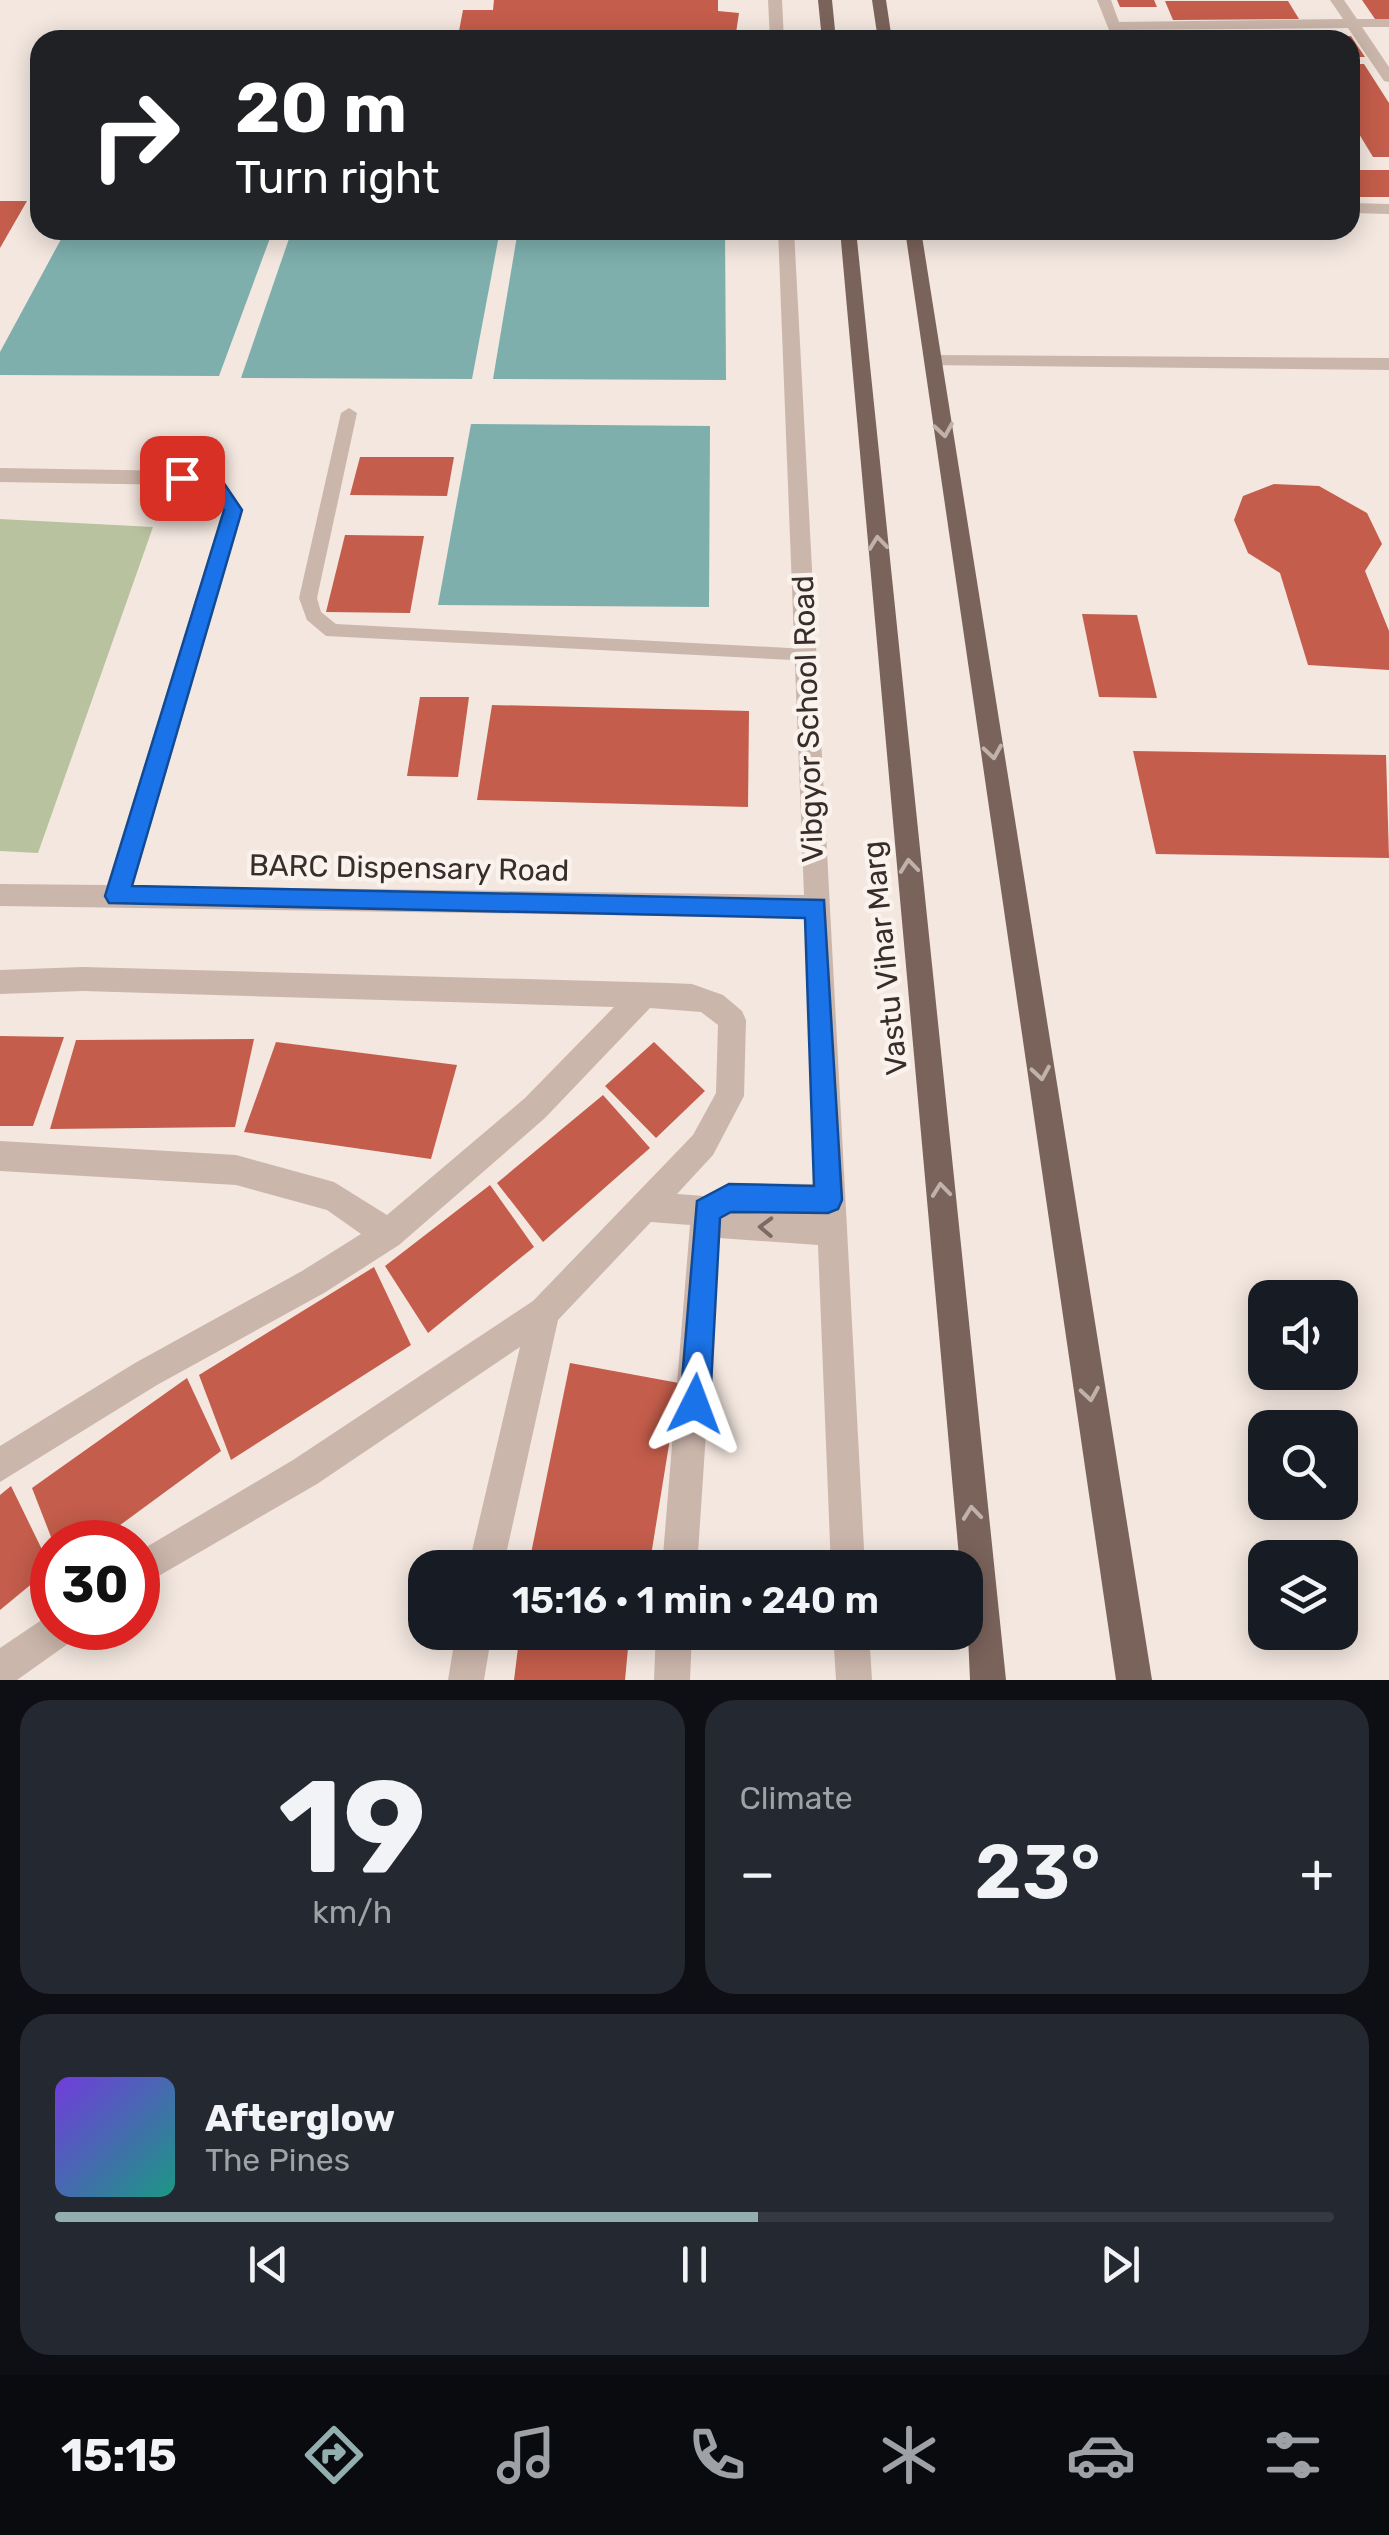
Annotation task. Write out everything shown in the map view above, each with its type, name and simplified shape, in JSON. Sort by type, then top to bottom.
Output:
[{"type":"main road","points":[[825,0],[828,30]]},
{"type":"main road","points":[[879,0],[884,30]]},
{"type":"main road","name":"Vastu Vihar Marg","points":[[849,240],[988,1680]]},
{"type":"main road","points":[[915,240],[1134,1680]]},
{"type":"street","points":[[775,0],[776,30]]},
{"type":"street","points":[[1104,0],[1116,30]]},
{"type":"street","points":[[1338,0],[1355,30]]},
{"type":"street","points":[[1195,30],[1389,24]]},
{"type":"street","points":[[1360,40],[1372,63],[1389,78]]},
{"type":"street","points":[[1360,208],[1389,209]]},
{"type":"street","name":"Vibgyor School Road","points":[[786,240],[847,1550]]},
{"type":"street","points":[[933,361],[1389,364]]},
{"type":"street","points":[[0,476],[182,478],[215,484],[233,510],[117,896]]},
{"type":"street","name":"BARC Dispensary Road","points":[[0,895],[816,907]]},
{"type":"street","points":[[0,982],[83,979],[699,997],[719,1003],[732,1020],[730,1096],[703,1145],[544,1312],[304,1472],[160,1558]]},
{"type":"street","points":[[0,1465],[146,1374],[314,1282],[388,1234],[536,1108],[644,996]]},
{"type":"street","points":[[0,1156],[236,1170],[334,1196],[388,1234]]},
{"type":"street","points":[[644,1206],[706,1211],[727,1226],[829,1214]]},
{"type":"street","points":[[680,1550],[706,1211]]},
{"type":"street","points":[[489,1550],[544,1312]]},
{"type":"street","points":[[0,1670],[30,1649]]},
{"type":"street","points":[[466,1680],[471,1650]]},
{"type":"street","points":[[672,1680],[673,1650]]},
{"type":"street","points":[[852,1650],[854,1680]]},
{"type":"lane","points":[[349,413],[308,598],[313,615],[332,631],[806,656]]},
{"type":"green space","points":[[0,519],[153,527],[38,853],[0,851]]},
{"type":"water","points":[[61,240],[269,240],[219,376],[0,375],[0,352]]},
{"type":"water","points":[[289,240],[498,240],[472,379],[241,378]]},
{"type":"water","points":[[516,240],[725,240],[726,380],[493,379]]},
{"type":"water","points":[[471,424],[710,426],[709,607],[438,605]]},
{"type":"building","points":[[494,0],[718,0],[718,11],[739,13],[736,30],[459,30],[463,10],[493,10]]},
{"type":"building","points":[[1117,0],[1154,0],[1157,7],[1120,7]]},
{"type":"building","points":[[1362,0],[1389,0],[1389,19],[1375,19]]},
{"type":"building","points":[[1165,1],[1288,1],[1299,19],[1173,20]]},
{"type":"building","points":[[1360,64],[1364,64],[1389,103],[1389,157],[1373,157],[1360,136]]},
{"type":"building","points":[[1360,170],[1389,170],[1389,197],[1360,197]]},
{"type":"building","points":[[0,201],[27,201],[0,248]]},
{"type":"building","points":[[360,457],[454,457],[447,496],[350,495]]},
{"type":"building","points":[[1274,484],[1319,486],[1367,513],[1382,544],[1365,571],[1389,631],[1389,670],[1308,665],[1280,573],[1248,553],[1234,520],[1243,496]]},
{"type":"building","points":[[345,535],[424,536],[410,613],[326,612]]},
{"type":"building","points":[[1082,614],[1137,615],[1157,698],[1099,697]]},
{"type":"building","points":[[420,697],[469,697],[458,777],[407,776]]},
{"type":"building","points":[[492,705],[749,711],[748,807],[477,800]]},
{"type":"building","points":[[1133,751],[1386,755],[1389,858],[1156,854]]},
{"type":"building","points":[[0,1036],[64,1037],[33,1126],[0,1126]]},
{"type":"building","points":[[254,1039],[235,1127],[50,1129],[76,1040]]},
{"type":"building","points":[[276,1042],[457,1065],[431,1159],[244,1132]]},
{"type":"building","points":[[654,1042],[705,1091],[656,1138],[605,1086]]},
{"type":"building","points":[[603,1095],[650,1148],[543,1242],[497,1183]]},
{"type":"building","points":[[490,1185],[534,1247],[428,1333],[385,1266]]},
{"type":"building","points":[[374,1267],[411,1345],[231,1460],[199,1375]]},
{"type":"building","points":[[570,1363],[679,1383],[652,1550],[532,1550]]},
{"type":"building","points":[[187,1378],[221,1451],[127,1520],[44,1520],[32,1488]]},
{"type":"building","points":[[11,1486],[30,1525],[30,1585],[0,1610],[0,1495]]},
{"type":"building","points":[[518,1650],[628,1650],[625,1680],[514,1680]]},
{"type":"route","points":[[182,478],[215,484],[233,510],[117,896],[816,907],[828,1200],[729,1198],[706,1211],[695,1404]]}]
